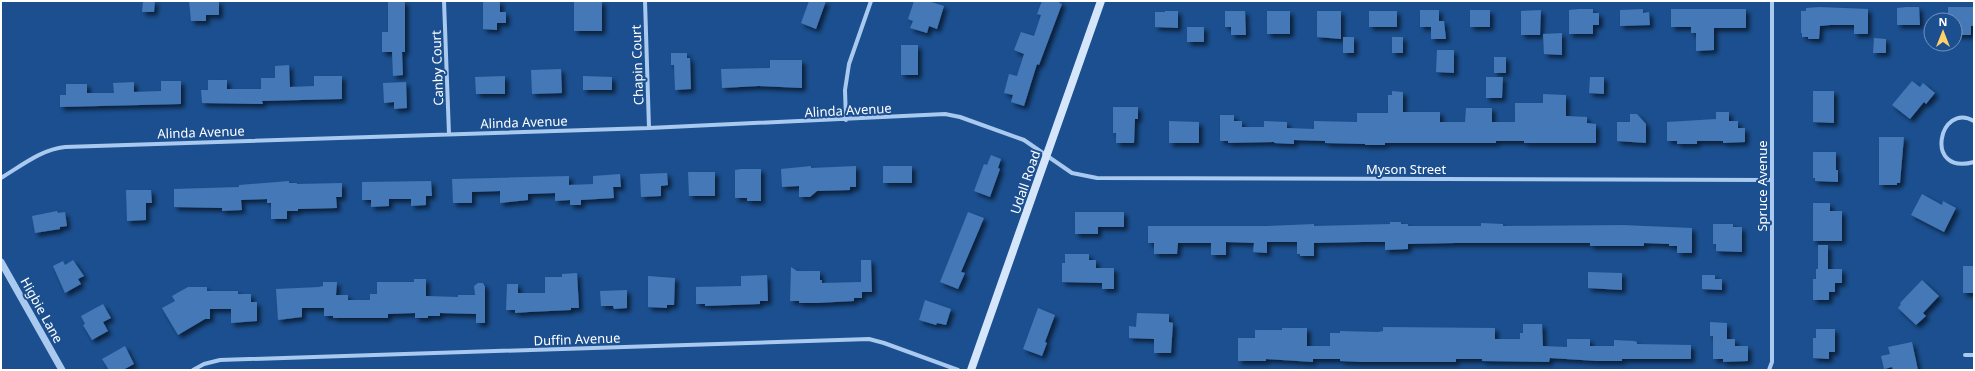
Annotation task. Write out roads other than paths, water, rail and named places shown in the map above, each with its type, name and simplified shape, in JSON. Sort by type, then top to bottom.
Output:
[{"type":"main road","name":"Udall Road","points":[[971,370],[1101,1]]},
{"type":"street","name":"Canby Court","points":[[444,1],[449,134]]},
{"type":"street","name":"Chapin Court","points":[[645,1],[648,128]]},
{"type":"street","points":[[846,120],[845,85],[849,64],[871,1]]},
{"type":"street","name":"Spruce Avenue","points":[[1769,370],[1772,362],[1772,1]]},
{"type":"street","name":"Alinda Avenue","points":[[1,178],[42,153],[57,148],[648,128],[953,115],[1024,140],[1047,155]]},
{"type":"street","points":[[1974,121],[1962,118],[1953,121],[1946,126],[1941,134],[1940,143],[1943,152],[1948,159],[1956,164],[1965,165],[1974,162]]},
{"type":"street","name":"Myson Street","points":[[1047,155],[1072,173],[1097,178],[1771,180]]},
{"type":"street","name":"Higbie Lane","points":[[1,262],[62,370]]},
{"type":"street","name":"Duffin Avenue","points":[[193,370],[208,362],[220,360],[869,339],[958,370]]},
{"type":"street","points":[[1965,355],[1974,355]]}]
